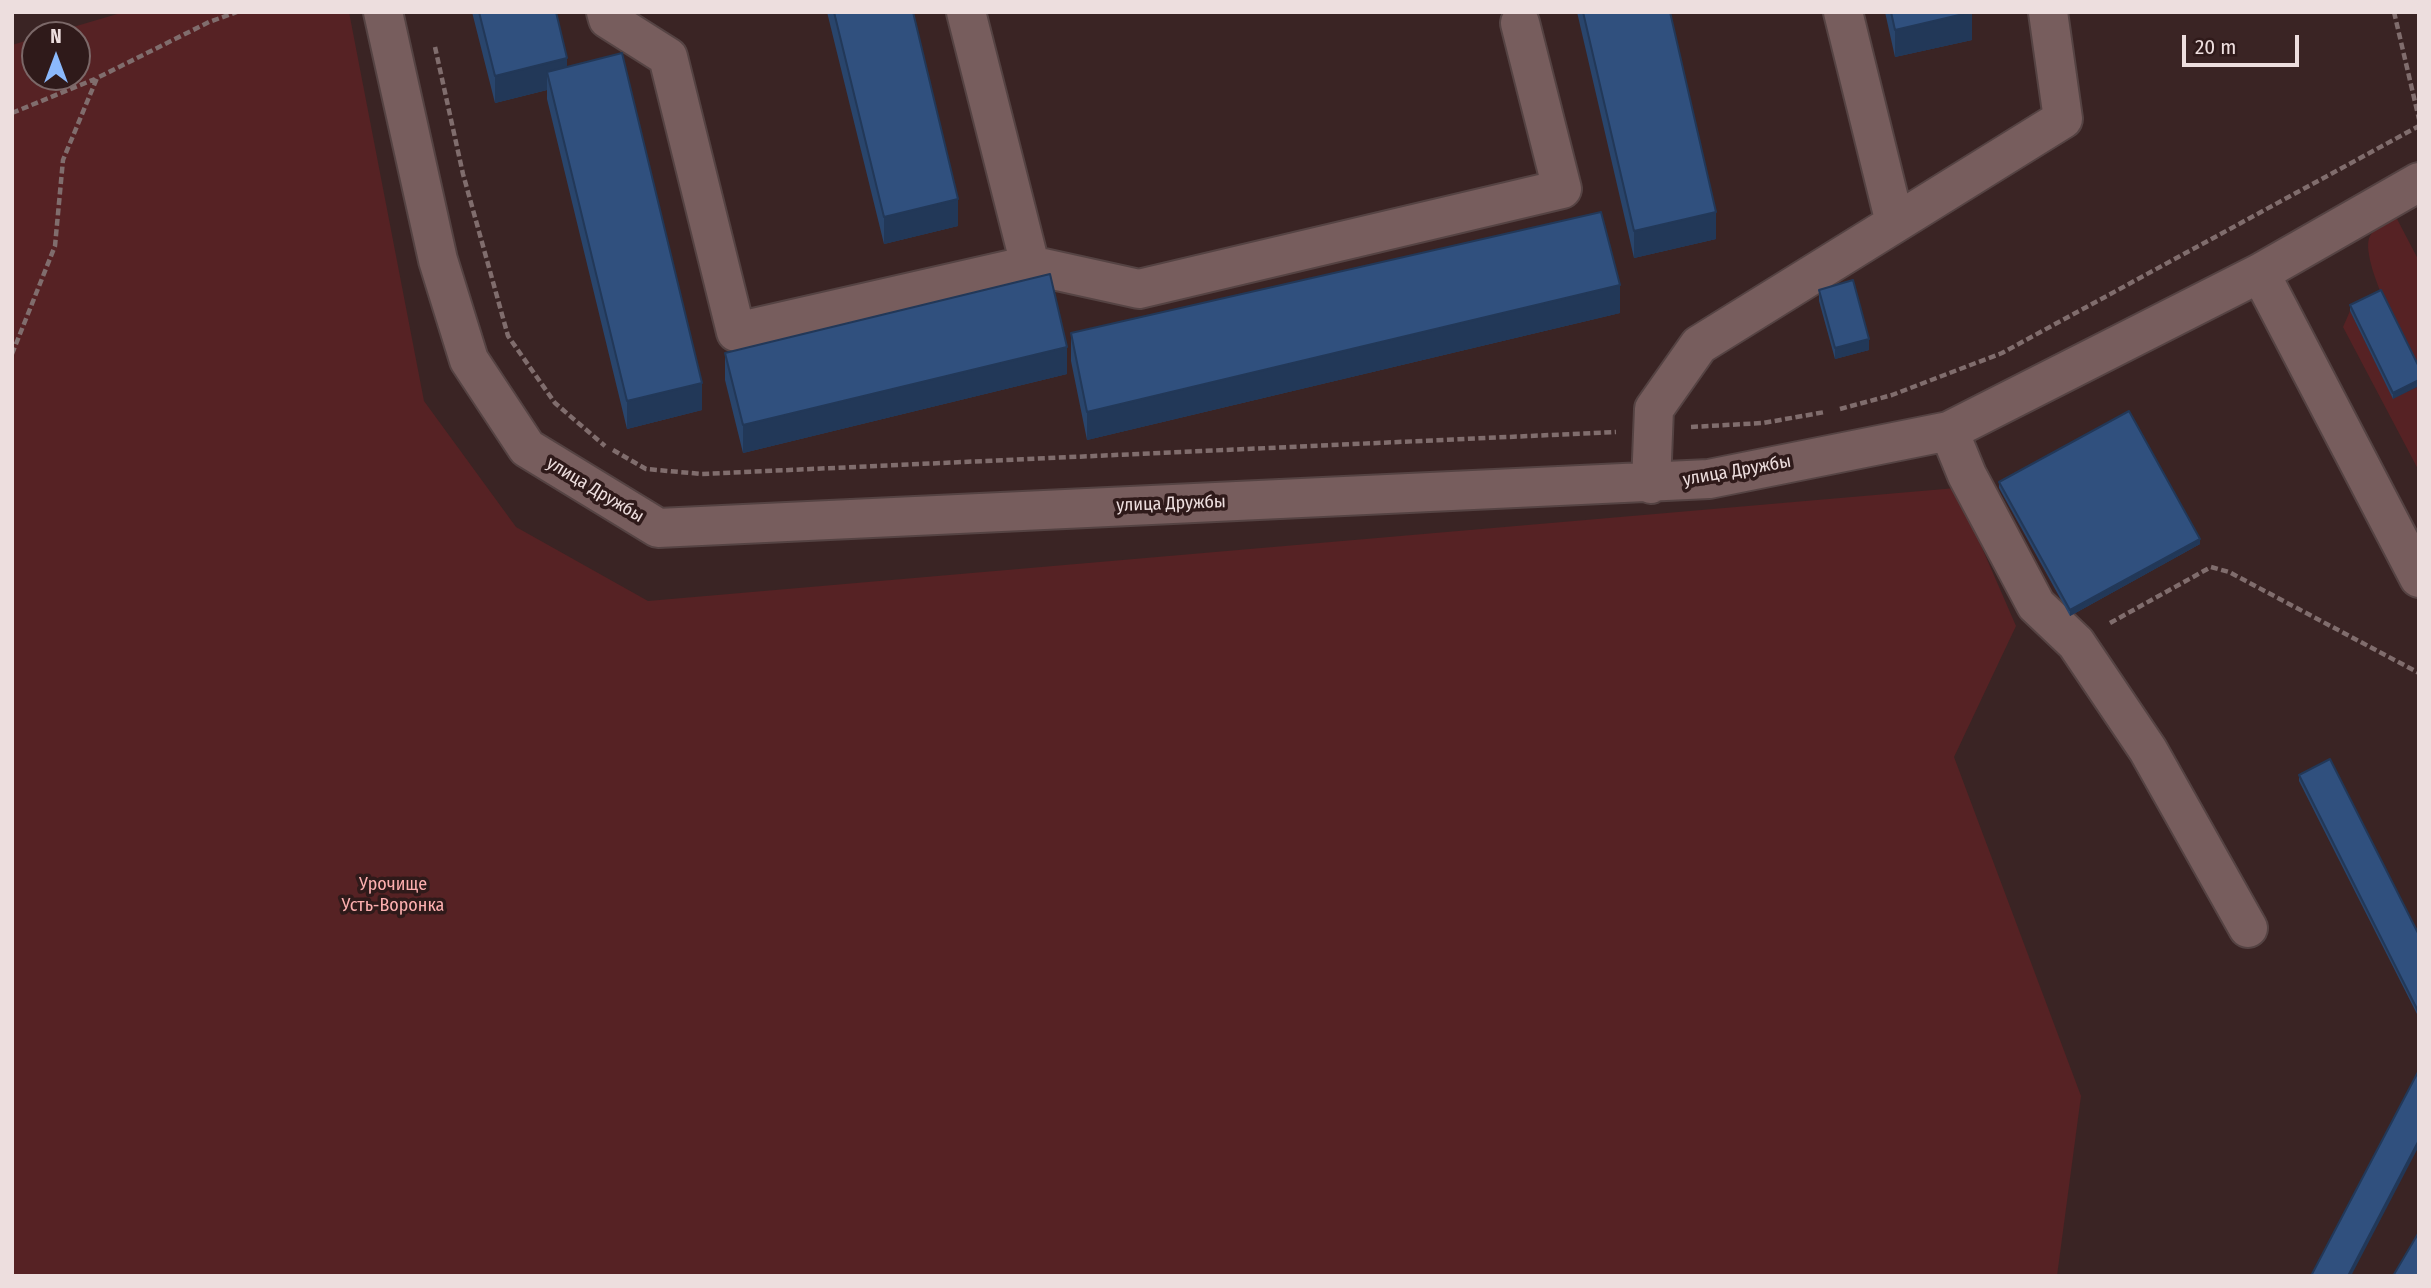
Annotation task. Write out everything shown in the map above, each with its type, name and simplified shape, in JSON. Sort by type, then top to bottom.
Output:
[{"type":"street","name":"улица Дружбы","points":[[383,12],[438,260],[469,360],[527,448],[658,528],[1651,484],[1709,479],[1949,431],[2260,273],[2419,182]]},
{"type":"street","points":[[606,12],[608,19],[668,57],[737,332],[1030,265],[1139,289],[1562,189],[1520,23]]},
{"type":"street","points":[[966,12],[1030,265]]},
{"type":"street","points":[[1843,12],[1895,223]]},
{"type":"street","points":[[1651,484],[1654,409],[1699,345],[2063,119],[2048,12]]},
{"type":"street","points":[[2260,273],[2419,578]]},
{"type":"street","points":[[1949,431],[1967,475],[2036,605],[2076,643],[2148,750],[2248,928]]},
{"type":"path","points":[[12,113],[97,78],[209,22],[237,12]]},
{"type":"path","points":[[2394,12],[2419,119]]},
{"type":"path","points":[[433,39],[463,174],[508,337],[555,403],[602,444],[646,469],[702,474],[1653,430],[1763,423],[1837,410],[1892,395],[2002,353],[2419,126]]},
{"type":"path","points":[[12,354],[55,246],[63,160],[97,78]]},
{"type":"path","points":[[2076,643],[2211,567],[2229,572],[2419,674]]},
{"type":"green space","name":"Урочище Усть-Воронка","points":[[124,12],[349,12],[424,401],[516,527],[648,601],[1956,488],[2016,626],[1954,757],[2081,1096],[2057,1276],[12,1276],[12,45],[21,42],[21,91],[91,91],[91,22]]},
{"type":"green space","points":[[2396,217],[2419,261],[2419,372],[2385,304],[2368,247],[2372,233]]},
{"type":"green space","points":[[2350,311],[2393,398],[2419,386],[2419,471],[2343,327]]},
{"type":"building","points":[[479,12],[556,12],[567,58],[495,76]]},
{"type":"building","points":[[834,12],[913,12],[958,199],[884,217]]},
{"type":"building","points":[[1583,12],[1670,12],[1716,212],[1634,231]]},
{"type":"building","points":[[1891,12],[1972,12],[1895,30]]},
{"type":"building","points":[[622,53],[702,383],[627,401],[547,72]]},
{"type":"building","points":[[1601,212],[1620,285],[1087,412],[1071,333]]},
{"type":"building","points":[[1050,274],[1067,347],[743,425],[725,353]]},
{"type":"building","points":[[1853,280],[1869,339],[1835,348],[1819,290]]},
{"type":"building","points":[[2381,290],[2419,367],[2419,380],[2393,393],[2350,305]]},
{"type":"building","points":[[2129,411],[2200,539],[2070,610],[1999,482]]},
{"type":"building","points":[[2330,759],[2419,935],[2419,1013],[2299,775]]},
{"type":"building","points":[[2419,1070],[2419,1140],[2348,1276],[2311,1276]]},
{"type":"building","points":[[2419,1232],[2419,1276],[2393,1276]]}]
